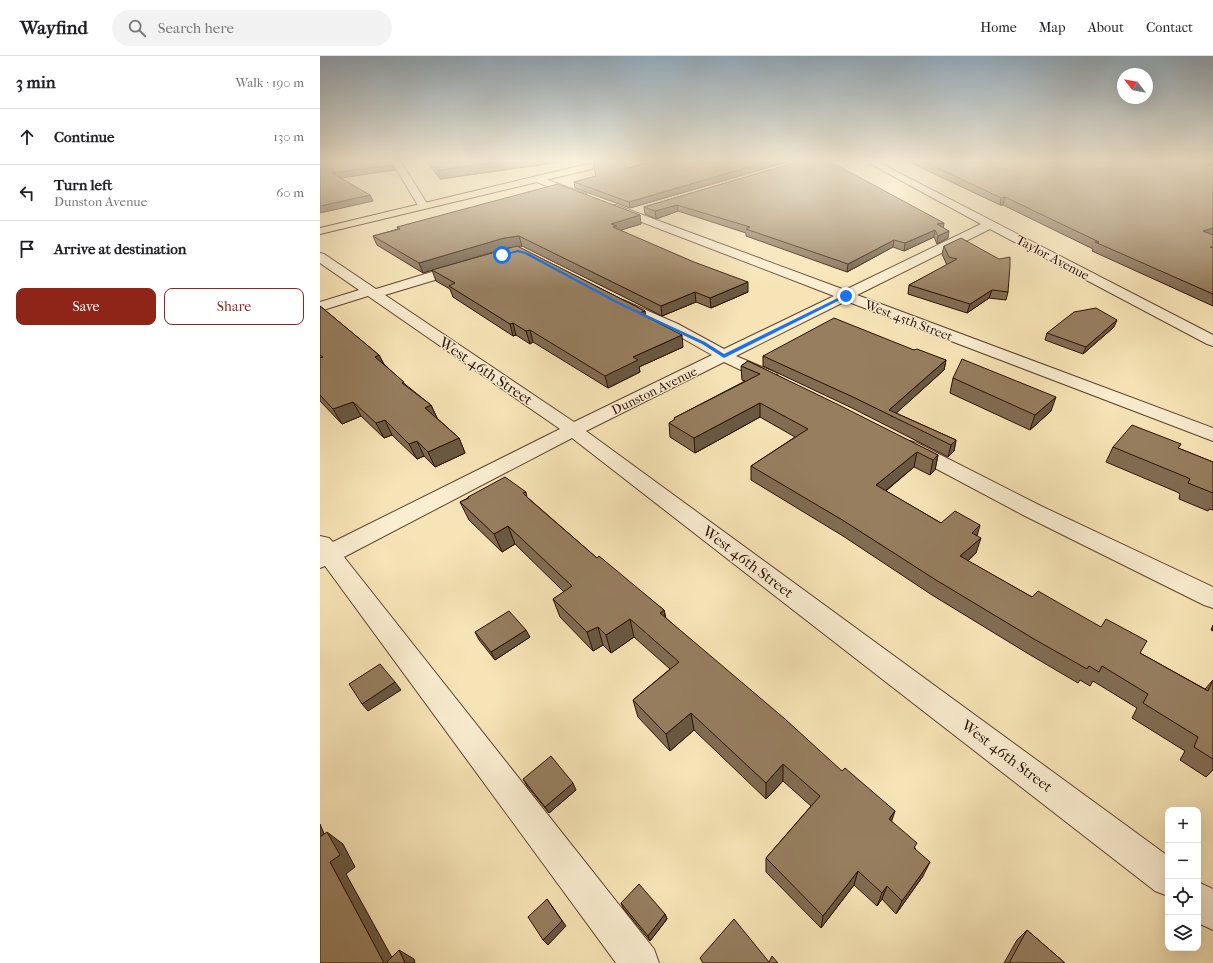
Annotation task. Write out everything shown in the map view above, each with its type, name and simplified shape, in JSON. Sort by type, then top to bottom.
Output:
[{"type":"main road","points":[[320,230],[426,204]]},
{"type":"street","name":"West 45th Street","points":[[603,204],[1213,435]]},
{"type":"street","name":"Taylor Avenue","points":[[952,204],[1213,341]]},
{"type":"street","points":[[630,214],[646,209]]},
{"type":"street","name":"Dunston Avenue","points":[[323,552],[990,224]]},
{"type":"street","name":"West 46th Street","points":[[320,256],[573,430],[1165,876]]},
{"type":"street","points":[[320,307],[479,262]]},
{"type":"street","points":[[608,298],[673,327],[724,356],[786,385]]},
{"type":"street","points":[[897,440],[1033,511],[1213,598]]},
{"type":"street","points":[[323,552],[640,963]]},
{"type":"street","points":[[1201,902],[1213,912]]},
{"type":"building","points":[[482,204],[612,204],[640,215],[611,224],[617,226],[613,227],[694,262],[748,282],[710,298],[695,292],[661,306],[519,236],[504,238],[419,263],[373,236],[400,229],[397,227]]},
{"type":"building","points":[[653,204],[909,204],[944,223],[937,224],[949,231],[938,236],[935,230],[905,243],[894,240],[848,264],[746,229],[750,227],[677,205],[655,211],[644,207]]},
{"type":"building","points":[[1020,204],[1213,204],[1213,228],[1203,231],[1213,235],[1213,247],[1210,247],[1213,248],[1213,294],[1095,242],[1099,242]]},
{"type":"building","points":[[961,238],[999,259],[1010,257],[1008,292],[992,290],[970,304],[909,285],[957,259],[949,257],[944,246]]},
{"type":"building","points":[[517,246],[645,311],[639,313],[682,335],[633,357],[638,360],[605,376],[530,330],[526,331],[513,323],[510,324],[449,286],[455,283],[432,270]]},
{"type":"building","points":[[320,306],[379,355],[375,357],[404,382],[402,383],[431,405],[425,408],[459,438],[428,452],[417,441],[409,444],[385,420],[376,423],[353,402],[333,409],[320,395],[320,358],[323,357],[320,355]]},
{"type":"building","points":[[1096,308],[1117,320],[1086,347],[1047,333],[1074,312]]},
{"type":"building","points":[[834,318],[914,350],[917,349],[946,360],[889,410],[956,440],[951,445],[853,397],[763,356]]},
{"type":"building","points":[[962,359],[1056,397],[1035,415],[953,378]]},
{"type":"building","points":[[748,361],[938,455],[933,460],[917,452],[876,485],[941,523],[955,511],[980,525],[972,533],[981,538],[960,556],[1032,597],[1038,591],[1101,627],[1106,619],[1147,641],[1140,653],[1208,691],[1213,680],[1213,759],[1194,747],[1198,737],[1143,703],[1148,694],[1102,666],[1099,672],[1089,666],[1087,669],[1034,639],[936,580],[844,521],[751,466],[808,429],[760,403],[694,438],[669,423],[675,419],[674,418],[760,374],[741,366]]},
{"type":"building","points":[[1132,425],[1181,444],[1178,448],[1213,462],[1213,493],[1188,483],[1190,479],[1186,477],[1113,447]]},
{"type":"building","points":[[505,477],[526,492],[523,493],[597,558],[599,556],[664,610],[660,613],[785,719],[842,771],[845,768],[895,811],[889,819],[917,843],[914,848],[930,862],[902,901],[887,886],[882,893],[858,871],[823,916],[766,858],[820,796],[783,764],[766,783],[691,713],[666,734],[633,700],[679,662],[630,619],[606,635],[598,627],[587,632],[553,599],[572,586],[508,526],[494,534],[460,502]]},
{"type":"building","points":[[509,611],[526,630],[491,652],[475,632]]},
{"type":"building","points":[[380,664],[395,682],[362,704],[349,684]]},
{"type":"building","points":[[551,756],[573,783],[545,807],[523,779]]},
{"type":"building","points":[[327,832],[340,855],[330,862],[384,963],[320,963],[320,837]]},
{"type":"building","points":[[639,884],[665,914],[648,936],[621,903]]},
{"type":"building","points":[[547,899],[562,921],[543,940],[528,917]]},
{"type":"building","points":[[734,919],[769,962],[772,956],[778,963],[703,963],[700,958]]},
{"type":"building","points":[[1027,930],[1065,963],[1009,963]]},
{"type":"building","points":[[399,950],[405,963],[386,963]]},
{"type":"route","points":[[502,255],[518,251],[527,253],[586,286],[673,327],[724,356],[846,296]]}]
